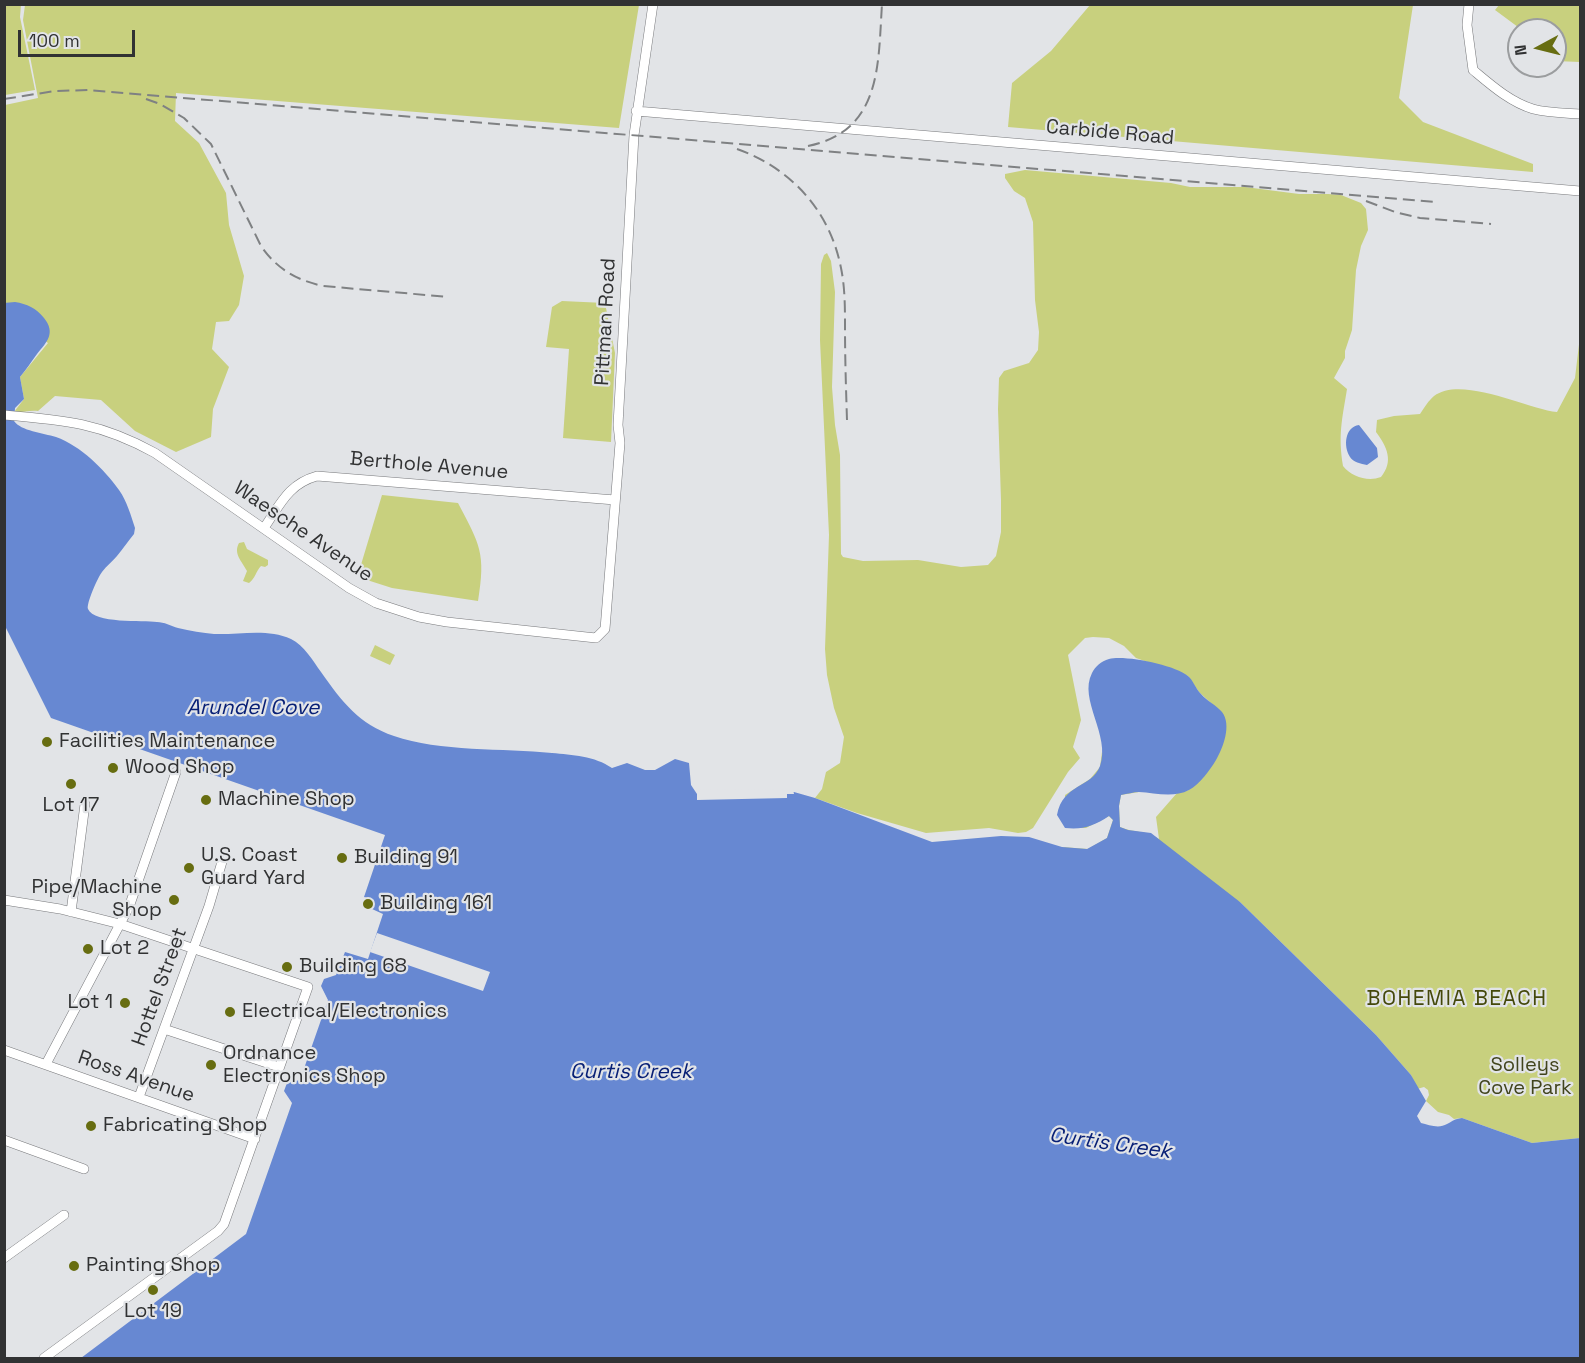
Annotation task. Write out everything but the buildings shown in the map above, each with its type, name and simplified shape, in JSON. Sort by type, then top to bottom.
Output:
[{"type":"street","name":"Pittman Road","points":[[596,638],[605,629],[620,443],[618,425],[630,180],[636,111],[653,4]]},
{"type":"street","points":[[1469,4],[1467,25],[1473,70],[1503,95],[1518,103],[1540,110],[1581,114]]},
{"type":"street","name":"Carbide Road","points":[[636,111],[1581,191]]},
{"type":"street","name":"Waesche Avenue","points":[[4,415],[75,422],[114,432],[135,442],[156,453],[349,588],[397,611],[447,622],[596,638]]},
{"type":"street","name":"Berthole Avenue","points":[[264,528],[290,490],[299,482],[317,476],[615,500]]},
{"type":"street","points":[[46,1064],[129,907],[176,772]]},
{"type":"street","points":[[71,912],[85,804]]},
{"type":"street","name":"Hottel Street","points":[[139,1097],[194,948],[224,855]]},
{"type":"street","points":[[4,900],[71,912],[120,924],[308,987],[224,1224],[218,1231],[44,1359]]},
{"type":"street","points":[[164,1029],[279,1067]]},
{"type":"street","name":"Ross Avenue","points":[[4,1050],[255,1139]]},
{"type":"street","points":[[4,1140],[84,1169]]},
{"type":"street","points":[[4,1258],[64,1215]]},
{"type":"green space","points":[[4,5],[21,5],[20,17],[35,90],[5,95]]},
{"type":"green space","points":[[25,5],[639,5],[619,128],[176,93],[175,121],[199,143],[226,193],[229,225],[244,276],[239,305],[229,321],[216,322],[212,349],[229,367],[213,409],[211,437],[176,452],[135,431],[101,400],[55,396],[38,411],[14,412],[24,399],[20,377],[48,343],[5,313],[5,105],[38,98],[23,20]]},
{"type":"green space","points":[[1090,5],[1413,5],[1399,98],[1423,122],[1533,164],[1533,172],[1008,127],[1012,83],[1051,51]]},
{"type":"green space","points":[[1499,5],[1580,5],[1580,62],[1567,61],[1567,18],[1507,19],[1495,10]]},
{"type":"green space","name":"Solleys Cove Park","points":[[1025,170],[1171,183],[1190,187],[1245,187],[1299,194],[1341,195],[1361,203],[1366,209],[1368,230],[1361,246],[1356,270],[1352,330],[1345,358],[1334,378],[1347,389],[1341,436],[1343,466],[1361,478],[1381,477],[1387,465],[1386,449],[1376,432],[1377,420],[1420,414],[1434,396],[1446,391],[1461,389],[1477,391],[1557,412],[1575,378],[1580,336],[1580,1138],[1532,1143],[1462,1118],[1454,1119],[1438,1112],[1426,1101],[1429,1095],[1428,1090],[1424,1087],[1417,1089],[1411,1075],[1376,1035],[1240,902],[1062,847],[1088,849],[1107,838],[1113,820],[1109,816],[1086,828],[1065,828],[1065,795],[1090,779],[1100,767],[1102,752],[1139,792],[1121,795],[1120,827],[1150,834],[1159,839],[1156,817],[1177,793],[1189,790],[1213,705],[1199,692],[1188,676],[1136,658],[1124,646],[1109,638],[1085,638],[1068,655],[1081,720],[1073,747],[1080,758],[1068,772],[1033,828],[1026,832],[1018,833],[989,828],[926,833],[815,798],[822,789],[826,772],[840,763],[844,737],[834,708],[827,675],[825,649],[829,535],[820,340],[821,264],[824,255],[827,253],[831,261],[835,292],[832,387],[840,455],[841,554],[843,557],[863,561],[918,560],[961,567],[988,565],[996,556],[1001,532],[999,378],[1004,371],[1029,363],[1038,350],[1033,222],[1025,198],[1014,191],[1005,178],[1005,174]]},
{"type":"green space","points":[[562,301],[605,303],[615,353],[611,442],[563,438],[569,349],[546,347],[552,307]]},
{"type":"green space","points":[[382,495],[458,503],[472,529],[479,550],[481,571],[478,601],[392,588],[367,580],[360,568]]},
{"type":"green space","points":[[244,542],[247,549],[268,560],[268,565],[261,566],[249,583],[243,581],[247,571],[237,551],[239,543]]},
{"type":"green space","points":[[375,645],[395,655],[390,665],[370,656]]},
{"type":"water","name":"Curtis Creek","points":[[15,302],[27,305],[38,312],[48,323],[50,333],[44,345],[20,377],[24,399],[15,408],[14,421],[27,429],[65,441],[91,459],[122,494],[135,528],[134,534],[98,579],[88,606],[92,614],[109,619],[160,622],[205,633],[263,633],[291,639],[304,649],[352,711],[371,725],[394,736],[431,745],[575,755],[598,761],[612,768],[627,763],[645,770],[655,770],[675,759],[689,763],[691,785],[697,794],[794,792],[932,842],[1001,836],[1029,837],[1062,847],[1087,849],[1107,838],[1113,820],[1109,816],[1088,826],[1065,828],[1057,815],[1065,797],[1091,778],[1100,766],[1101,742],[1089,695],[1089,683],[1093,671],[1106,660],[1127,658],[1172,668],[1188,676],[1201,694],[1225,717],[1226,730],[1221,749],[1208,772],[1189,790],[1171,794],[1139,792],[1121,795],[1120,827],[1151,833],[1240,902],[1376,1035],[1411,1075],[1426,1101],[1417,1116],[1421,1123],[1441,1126],[1462,1118],[1532,1143],[1580,1138],[1580,1358],[81,1358],[246,1234],[292,1103],[284,1091],[287,1083],[300,1080],[328,1000],[321,986],[324,979],[336,975],[345,952],[368,959],[383,914],[372,909],[374,900],[364,897],[385,835],[51,718],[5,626],[4,303]]},
{"type":"water","points":[[1359,425],[1377,448],[1378,457],[1367,465],[1353,460],[1346,448],[1348,433],[1354,426]]},
{"type":"pier","points":[[793,789],[794,794],[787,794],[787,798],[697,800],[697,790]]},
{"type":"pier","points":[[377,933],[490,972],[483,991],[370,952]]},
{"type":"railway","points":[[808,146],[832,138],[850,126],[863,110],[871,92],[876,71],[882,4]]},
{"type":"railway","points":[[4,99],[55,91],[88,90],[1437,202]]},
{"type":"railway","points":[[146,99],[184,118],[211,144],[261,246],[288,272],[323,286],[449,297]]},
{"type":"railway","points":[[737,149],[757,157],[791,180],[817,210],[836,247],[844,290],[847,420]]},
{"type":"railway","points":[[1366,201],[1420,218],[1491,224]]},
{"type":"place","name":"Facilities Maintenance","points":[[47,742]]},
{"type":"place","name":"Wood Shop","points":[[113,768]]},
{"type":"place","name":"Lot 17","points":[[71,784]]},
{"type":"place","name":"Machine Shop","points":[[206,800]]},
{"type":"place","name":"Building 91","points":[[342,858]]},
{"type":"place","name":"U.S. Coast Guard Yard","points":[[189,868]]},
{"type":"place","name":"Pipe/Machine Shop","points":[[174,900]]},
{"type":"place","name":"Building 161","points":[[368,904]]},
{"type":"place","name":"Lot 2","points":[[88,949]]},
{"type":"place","name":"Building 68","points":[[287,967]]},
{"type":"place","name":"Lot 1","points":[[125,1003]]},
{"type":"place","name":"Electrical/Electronics","points":[[230,1012]]},
{"type":"place","name":"Ordnance Electronics Shop","points":[[211,1065]]},
{"type":"place","name":"Fabricating Shop","points":[[91,1126]]},
{"type":"place","name":"Painting Shop","points":[[74,1266]]},
{"type":"place","name":"Lot 19","points":[[153,1290]]},
{"type":"district","name":"BOHEMIA BEACH","points":[[1457,999]]},
{"type":"water label","name":"Arundel Cove","points":[[253,708]]}]
